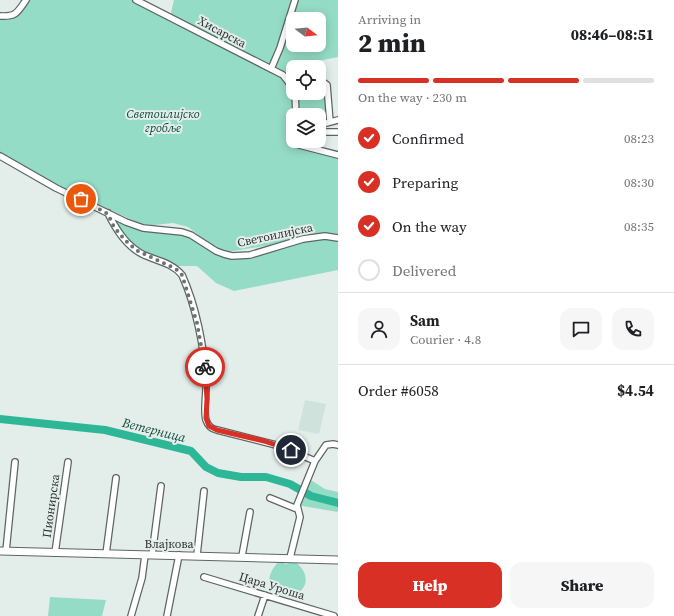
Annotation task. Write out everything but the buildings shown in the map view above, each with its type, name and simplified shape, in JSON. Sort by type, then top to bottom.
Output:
[{"type":"main road","name":"Влајкова","points":[[3,551],[242,556],[338,560]]},
{"type":"street","points":[[0,16],[11,16],[15,14],[26,0]]},
{"type":"street","name":"Хисарска","points":[[136,0],[230,50],[283,75],[286,79]]},
{"type":"street","points":[[271,69],[280,48],[295,0]]},
{"type":"street","points":[[326,85],[330,122]]},
{"type":"street","points":[[326,123],[338,120]]},
{"type":"street","points":[[326,132],[338,132]]},
{"type":"street","points":[[311,148],[338,155]]},
{"type":"street","name":"Светоилијска","points":[[0,156],[56,188],[108,214],[143,228],[182,232],[191,235],[216,251],[232,256],[250,255],[303,239],[325,236],[338,238]]},
{"type":"street","points":[[108,214],[114,227],[136,250],[176,269],[182,275],[197,323],[204,359],[206,379],[206,418],[209,426],[217,430],[280,446],[316,461]]},
{"type":"street","points":[[290,558],[300,517],[297,507],[316,461],[326,446],[333,444],[338,445]]},
{"type":"street","points":[[3,551],[15,462]]},
{"type":"street","name":"Пионирска","points":[[55,553],[68,462]]},
{"type":"street","points":[[106,554],[116,478]]},
{"type":"street","points":[[131,616],[149,555],[161,486]]},
{"type":"street","points":[[196,555],[204,491]]},
{"type":"street","points":[[270,498],[297,507]]},
{"type":"street","points":[[242,556],[250,512]]},
{"type":"street","points":[[167,616],[179,555]]},
{"type":"street","name":"Цара Уроша","points":[[204,577],[334,616]]},
{"type":"street","points":[[258,616],[265,595]]},
{"type":"shaded area","points":[[305,400],[326,404],[319,434],[298,430]]},
{"type":"green space","name":"Светоилијско гробље","points":[[27,0],[136,0],[170,17],[174,0],[338,0],[338,57],[323,60],[286,60],[286,100],[326,100],[326,84],[330,122],[326,123],[326,108],[286,108],[286,148],[316,148],[338,155],[338,270],[234,291],[216,283],[197,266],[170,266],[144,255],[125,240],[108,213],[126,222],[183,232],[216,251],[242,256],[300,240],[228,252],[210,244],[188,227],[173,223],[154,225],[141,224],[115,212],[99,208],[0,156],[0,18],[10,18],[19,11]]},
{"type":"green space","points":[[309,479],[325,489],[338,492],[338,512],[297,505]]},
{"type":"green space","points":[[279,561],[286,564],[294,561],[299,565],[305,574],[306,578],[304,587],[295,595],[290,593],[287,588],[272,590],[270,586],[270,575]]},
{"type":"green space","points":[[50,597],[106,600],[102,616],[48,616]]},
{"type":"waterway","name":"Ветерница","points":[[0,419],[105,430],[191,451],[206,467],[218,473],[241,477],[266,477],[290,484],[311,496],[338,503]]},
{"type":"way so far","points":[[81,199],[108,214],[114,227],[136,250],[176,269],[182,275],[197,323],[205,367]]},
{"type":"route","points":[[205,367],[207,399],[206,418],[207,423],[212,429],[264,441],[291,450]]}]
